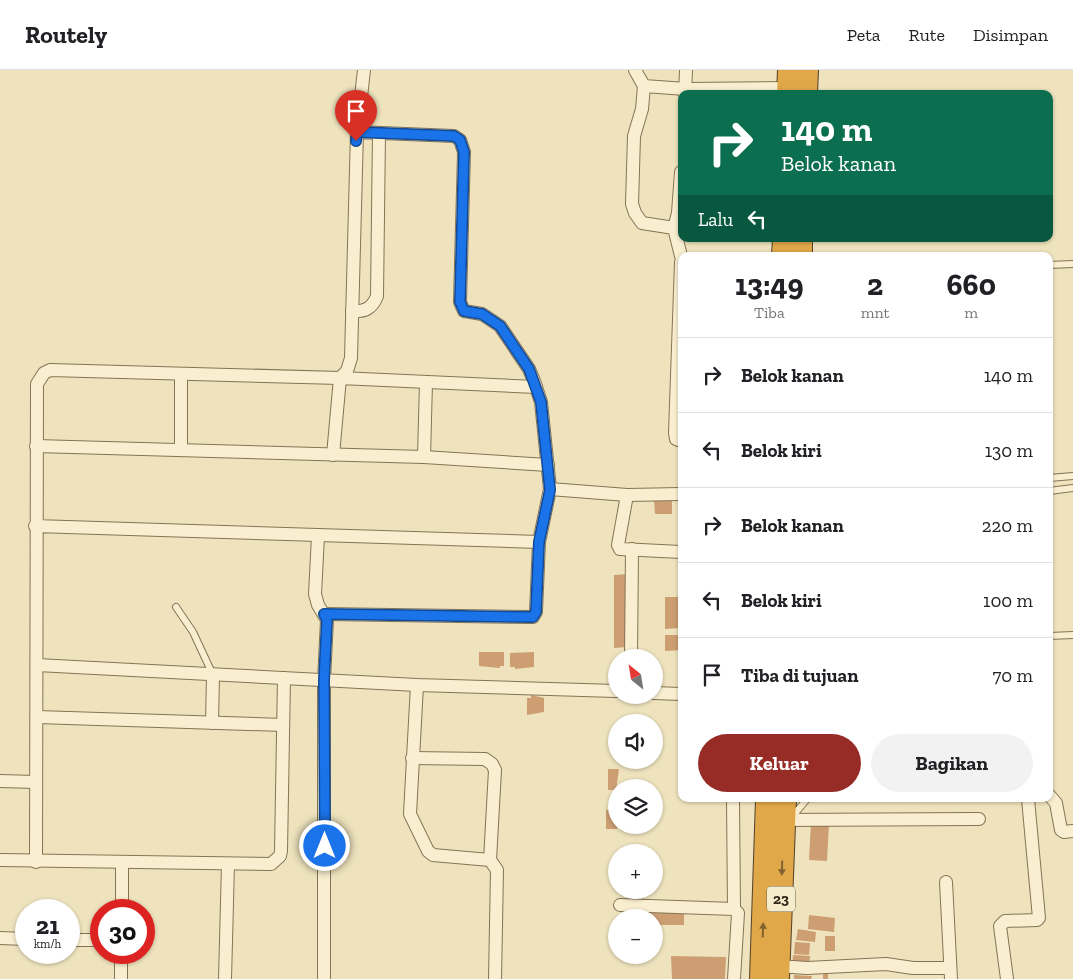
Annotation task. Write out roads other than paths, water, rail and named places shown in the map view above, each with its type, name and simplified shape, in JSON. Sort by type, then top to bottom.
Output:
[{"type":"highway","points":[[792,83],[807,70]]},
{"type":"highway","name":"23","points":[[772,975],[779,811]]},
{"type":"street","points":[[333,455],[340,378],[347,371],[350,358],[357,132],[364,70]]},
{"type":"street","points":[[635,70],[644,86],[642,109],[634,136],[632,204],[635,214],[642,223],[674,228]]},
{"type":"street","points":[[685,90],[686,70]]},
{"type":"street","points":[[698,90],[792,83]]},
{"type":"street","points":[[644,86],[678,90]]},
{"type":"street","points":[[324,614],[533,617],[536,612],[539,542],[550,490],[541,402],[529,369],[500,326],[482,314],[464,311],[460,302],[464,152],[460,140],[454,136],[357,132]]},
{"type":"street","points":[[352,311],[362,312],[367,309],[377,296],[379,133]]},
{"type":"street","points":[[678,212],[674,228],[680,252]]},
{"type":"street","points":[[36,862],[37,665],[35,526],[37,384],[44,373],[50,370],[340,378],[536,387]]},
{"type":"street","points":[[181,374],[181,450]]},
{"type":"street","points":[[424,457],[426,382]]},
{"type":"street","points":[[678,394],[675,437],[678,439]]},
{"type":"street","points":[[36,446],[424,457],[548,465]]},
{"type":"street","points":[[550,490],[622,494],[678,494]]},
{"type":"street","points":[[622,494],[618,544],[620,549],[678,552]]},
{"type":"street","points":[[35,526],[539,542]]},
{"type":"street","points":[[318,536],[315,594],[318,605],[327,620],[324,680],[324,979]]},
{"type":"street","points":[[631,649],[632,549]]},
{"type":"street","points":[[37,665],[417,685],[608,691]]},
{"type":"street","points":[[212,723],[213,675]]},
{"type":"street","points":[[0,860],[271,864],[280,856],[284,678]]},
{"type":"street","points":[[417,685],[412,758],[411,821],[428,851],[433,855],[490,860]]},
{"type":"street","points":[[663,693],[678,694]]},
{"type":"street","points":[[36,717],[283,725]]},
{"type":"street","points":[[412,758],[485,759],[492,764],[495,770],[490,860],[497,870],[495,979]]},
{"type":"street","points":[[0,781],[36,782]]},
{"type":"street","points":[[1053,799],[1056,803],[1061,830],[1064,832],[1073,831]]},
{"type":"street","points":[[733,802],[734,909],[738,914],[734,979]]},
{"type":"street","points":[[1007,979],[1000,926],[1005,921],[1037,920],[1039,918],[1028,802]]},
{"type":"street","points":[[779,811],[979,819]]},
{"type":"street","points":[[122,863],[122,899]]},
{"type":"street","points":[[225,979],[228,864]]},
{"type":"street","points":[[772,975],[807,968],[886,964],[950,974],[946,882]]},
{"type":"street","points":[[620,905],[734,909]]},
{"type":"street","points":[[0,938],[15,939]]},
{"type":"street","points":[[121,964],[121,979]]},
{"type":"lane","points":[[1053,265],[1073,264]]},
{"type":"lane","points":[[1053,478],[1073,476]]},
{"type":"lane","points":[[1053,490],[1073,488]]},
{"type":"lane","points":[[176,607],[193,632],[213,675]]},
{"type":"lane","points":[[1053,636],[1073,635]]},
{"type":"lane","points":[[779,811],[800,802]]}]
